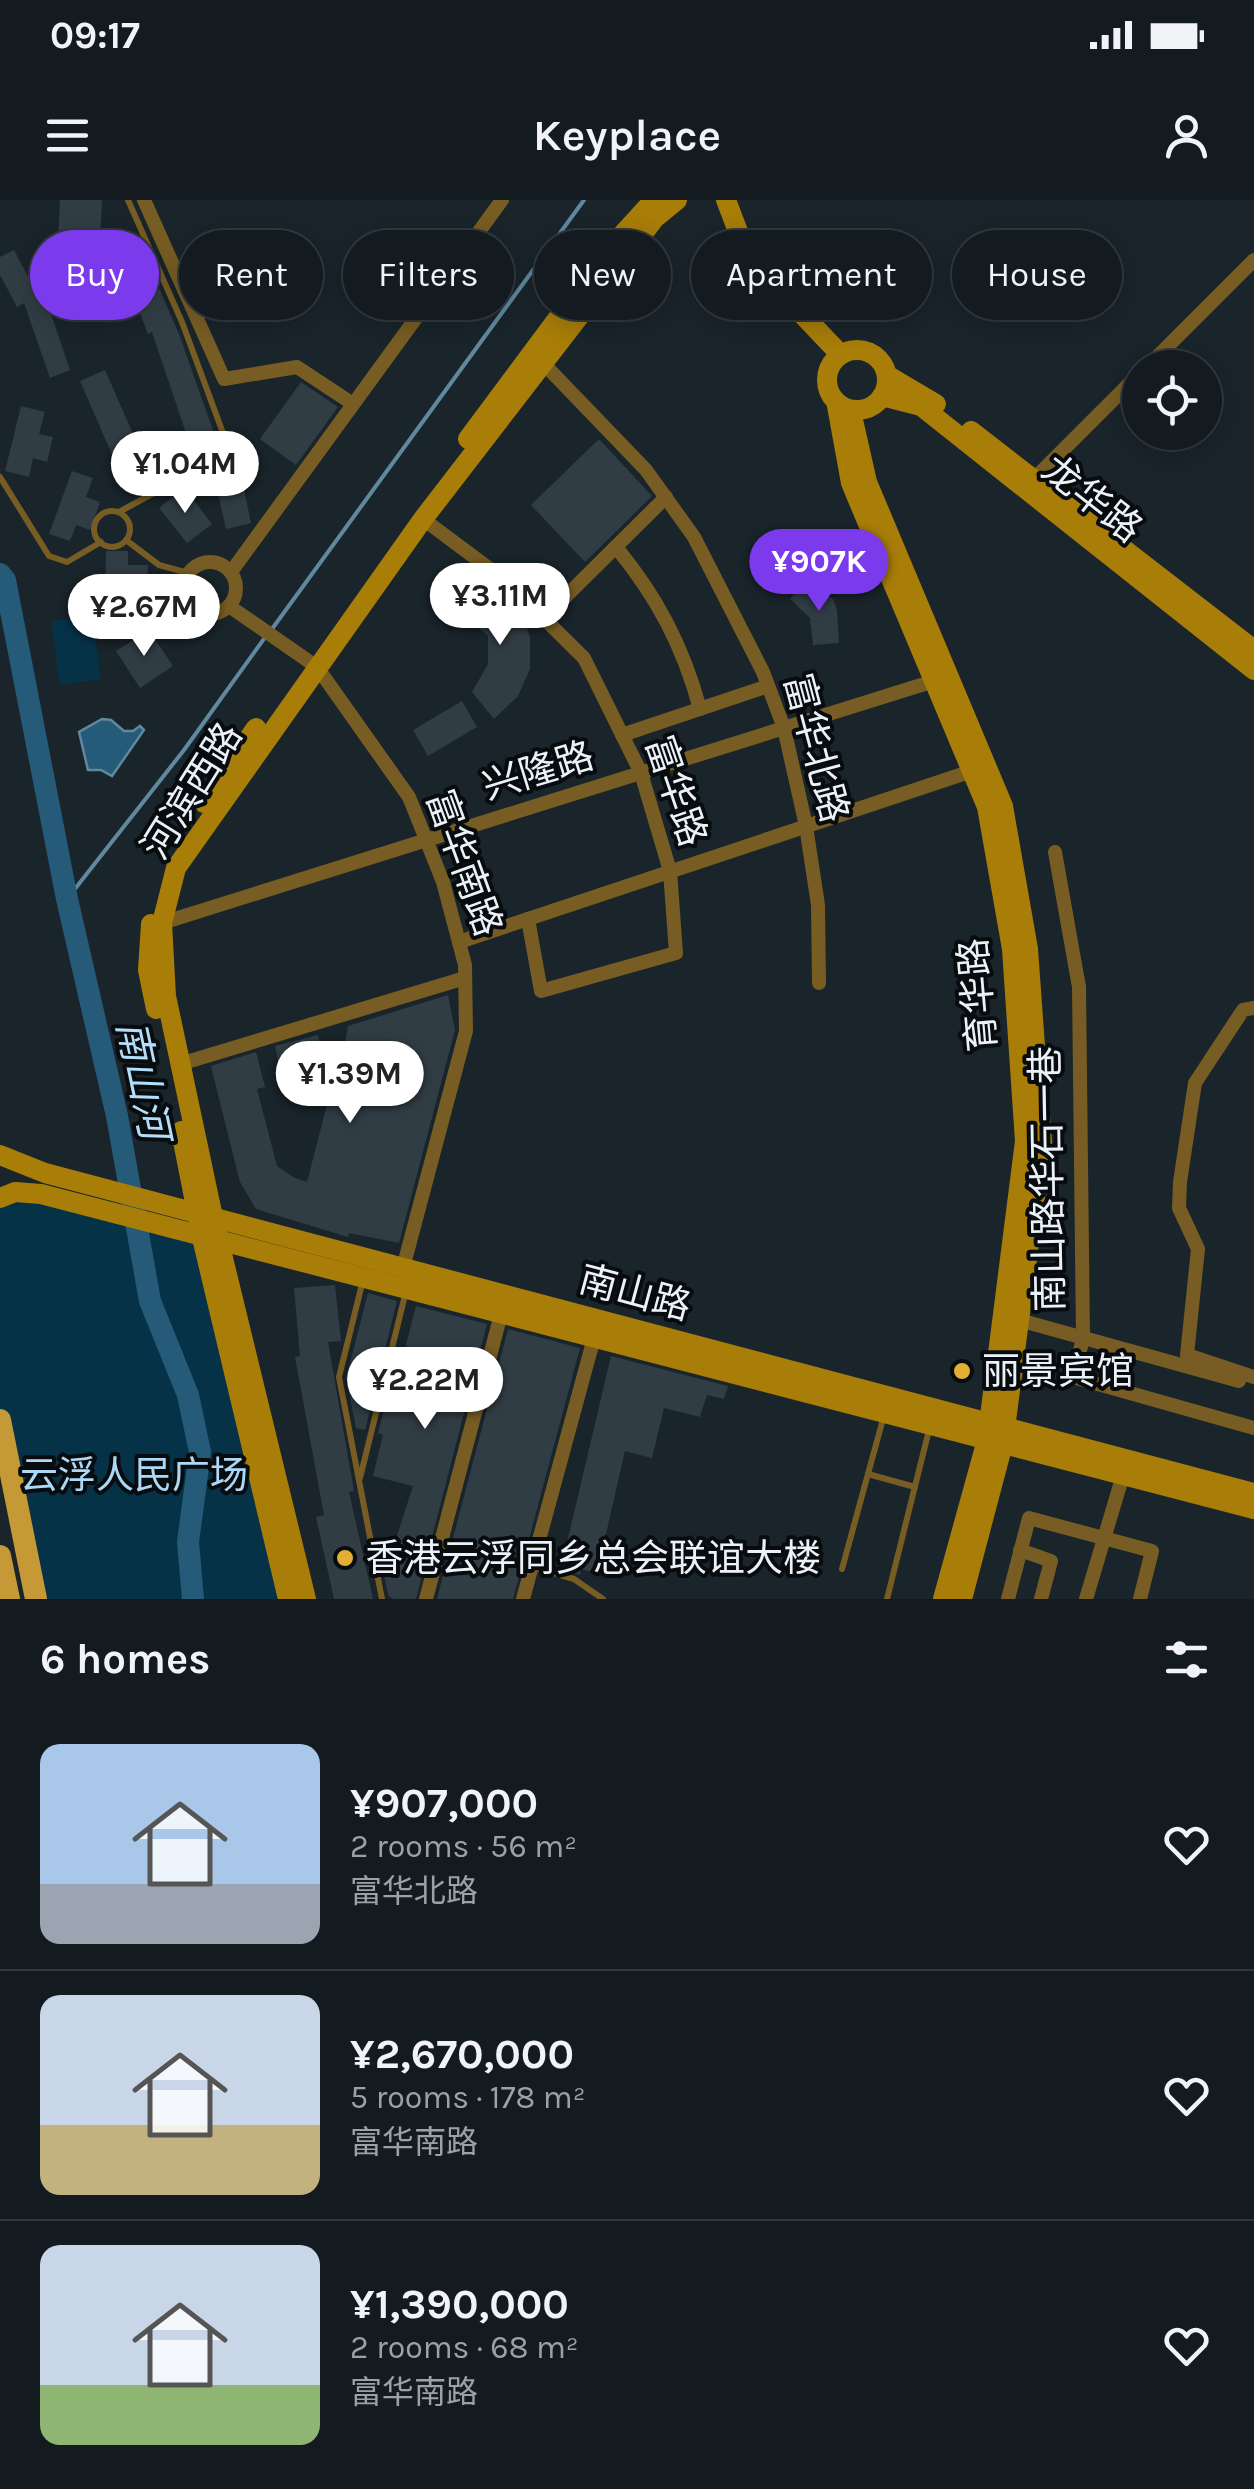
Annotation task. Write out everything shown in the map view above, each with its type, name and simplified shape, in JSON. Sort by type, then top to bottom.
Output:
[{"type":"main road","points":[[0,1420],[36,1599]]},
{"type":"main road","points":[[0,1556],[9,1599]]},
{"type":"street","points":[[144,200],[224,378],[297,367],[352,404]]},
{"type":"street","points":[[231,572],[502,200]]},
{"type":"street","name":"河滨西路","points":[[306,1599],[205,1215],[148,970],[151,917],[170,855],[222,776],[610,248],[654,200]]},
{"type":"street","name":"河滨西路","points":[[205,1215],[166,996],[162,923],[176,868],[306,660],[424,519],[655,218],[676,200]]},
{"type":"street","name":"龙华路","points":[[726,200],[742,242],[762,272],[840,354],[854,350],[876,356],[887,375],[925,395],[1254,650]]},
{"type":"street","points":[[1164,350],[1254,260]]},
{"type":"street","points":[[840,354],[832,361],[826,378],[828,388],[843,408],[871,407],[882,396],[887,375]]},
{"type":"street","name":"富华北路","points":[[544,362],[646,470],[694,537],[768,686],[784,728],[806,826],[818,905],[819,984]]},
{"type":"street","points":[[1034,479],[1122,391]]},
{"type":"street","name":"龙华路","points":[[882,396],[921,406],[1254,670]]},
{"type":"street","name":"育华路","points":[[843,408],[852,483],[987,807],[1012,949],[1026,1141],[996,1433],[962,1599]]},
{"type":"street","name":"育华路","points":[[843,408],[868,482],[1003,806],[1028,949],[1042,1143],[1019,1320],[1002,1388]]},
{"type":"street","points":[[544,618],[666,497]]},
{"type":"street","name":"富华路","points":[[424,519],[506,581],[584,658],[642,773],[670,872],[676,953],[540,991],[528,918]]},
{"type":"street","points":[[616,547],[644,580],[668,620],[688,664],[700,709]]},
{"type":"street","points":[[210,561],[231,572],[236,586],[235,610],[210,614],[196,610],[185,595],[188,574],[198,564],[210,561]]},
{"type":"street","name":"富华南路","points":[[235,610],[306,660],[409,797],[443,882],[459,942],[465,978],[466,1031],[402,1268]]},
{"type":"street","name":"兴隆路","points":[[162,923],[934,681]]},
{"type":"street","points":[[622,735],[768,686]]},
{"type":"street","points":[[459,942],[972,771]]},
{"type":"street","name":"南山路华石一巷","points":[[1055,852],[1078,987],[1083,1339],[1073,1378],[1254,1428]]},
{"type":"street","points":[[180,1064],[465,978]]},
{"type":"street","points":[[1254,1008],[1243,1010],[1195,1083],[1179,1208],[1198,1250],[1188,1355],[1254,1377]]},
{"type":"street","name":"南山路","points":[[0,1155],[43,1183],[212,1240],[885,1413],[996,1433],[1254,1493]]},
{"type":"street","name":"南山路","points":[[0,1198],[43,1183],[205,1215],[943,1422]]},
{"type":"street","name":"河滨西路","points":[[212,1240],[288,1599]]},
{"type":"street","points":[[426,1599],[501,1314]]},
{"type":"street","points":[[1019,1320],[1254,1385]]},
{"type":"street","points":[[523,1599],[594,1338]]},
{"type":"street","points":[[1002,1388],[1037,1444],[1008,1460],[984,1480],[966,1445],[943,1422],[1002,1388]]},
{"type":"street","name":"南山路","points":[[1037,1444],[1124,1475],[1254,1509]]},
{"type":"street","points":[[1086,1599],[1124,1475]]},
{"type":"street","name":"育华路","points":[[943,1599],[984,1480]]},
{"type":"street","points":[[1008,1599],[1028,1518],[1152,1552],[1140,1599]]},
{"type":"street","points":[[1020,1550],[1051,1560],[1041,1599]]},
{"type":"lane","points":[[119,512],[130,526],[126,540],[114,546],[101,542],[94,529],[106,512],[119,512],[230,452],[182,322],[128,200]]},
{"type":"lane","points":[[0,476],[48,556],[67,562],[101,542]]},
{"type":"lane","points":[[126,540],[158,564],[188,574]]},
{"type":"lane","points":[[364,1279],[339,1377],[382,1599]]},
{"type":"lane","points":[[359,1481],[407,1290]]},
{"type":"lane","points":[[842,1569],[885,1413]]},
{"type":"lane","points":[[887,1599],[915,1487],[943,1422]]},
{"type":"lane","points":[[868,1474],[915,1487]]},
{"type":"lane","points":[[532,1566],[574,1579],[603,1599]]},
{"type":"green space","points":[[92,615],[101,679],[60,685],[51,621]]},
{"type":"green space","name":"云浮人民广场","points":[[15,1192],[202,1238],[288,1599],[36,1599],[0,1420],[0,1198]]},
{"type":"shaded area","points":[[102,719],[111,720],[124,731],[140,726],[144,730],[112,776],[101,770],[88,770],[79,732]]},
{"type":"building","points":[[60,200],[102,200],[101,230],[59,230]]},
{"type":"building","points":[[14,250],[30,280],[30,320],[53,320],[70,370],[50,378],[24,303],[17,307],[0,275],[0,257]]},
{"type":"building","points":[[159,288],[214,433],[189,442],[152,332],[148,334],[143,320],[159,320]]},
{"type":"building","points":[[105,370],[149,470],[124,482],[80,381]]},
{"type":"building","points":[[301,382],[338,407],[296,465],[260,439]]},
{"type":"building","points":[[21,406],[45,412],[39,434],[53,437],[47,462],[33,458],[29,477],[5,471]]},
{"type":"building","points":[[599,439],[652,496],[585,562],[531,505]]},
{"type":"building","points":[[240,470],[251,523],[226,529],[214,476]]},
{"type":"building","points":[[72,471],[93,478],[86,497],[100,502],[90,530],[76,525],[70,541],[49,534]]},
{"type":"building","points":[[184,488],[212,524],[187,543],[159,508]]},
{"type":"building","points":[[106,551],[128,551],[128,565],[148,565],[147,592],[128,592],[128,614],[105,614]]},
{"type":"building","points":[[481,578],[523,616],[530,637],[530,669],[518,696],[494,719],[472,692],[488,664],[488,636],[462,614]]},
{"type":"building","points":[[805,581],[833,599],[839,643],[813,645],[810,618],[790,599]]},
{"type":"building","points":[[149,630],[173,666],[140,688],[116,651]]},
{"type":"building","points":[[462,701],[477,727],[428,756],[413,730]]},
{"type":"building","points":[[448,995],[455,1030],[399,1243],[349,1233],[348,1237],[256,1209],[240,1182],[211,1066],[256,1052],[265,1087],[257,1089],[277,1166],[307,1182],[338,1062],[342,1061],[348,1026]]},
{"type":"building","points":[[318,1035],[324,1066],[281,1075],[275,1046]]},
{"type":"building","points":[[335,1285],[341,1341],[328,1342],[354,1491],[349,1492],[373,1599],[334,1599],[316,1517],[324,1515],[295,1357],[300,1356],[294,1288]]},
{"type":"building","points":[[368,1293],[397,1301],[365,1430],[356,1428],[346,1378]]},
{"type":"building","points":[[416,1306],[487,1324],[416,1599],[394,1599],[389,1597],[384,1576],[413,1486],[373,1476],[387,1397],[392,1399]]},
{"type":"building","points":[[508,1329],[580,1348],[513,1599],[437,1599]]},
{"type":"building","points":[[611,1356],[728,1386],[724,1399],[707,1395],[700,1417],[664,1408],[652,1458],[625,1451],[597,1573],[581,1569],[580,1575],[561,1568]]},
{"type":"waterway","points":[[272,629],[584,200]]},
{"type":"waterway","name":"南山河","points":[[0,574],[5,580],[67,899],[117,1116],[150,1301],[188,1395],[200,1452],[188,1542],[193,1599]]},
{"type":"waterway","points":[[67,899],[184,750],[266,636]]},
{"type":"place","name":"丽景宾馆","points":[[962,1371]]},
{"type":"place","name":"香港云浮同乡总会联谊大楼","points":[[345,1558]]}]
